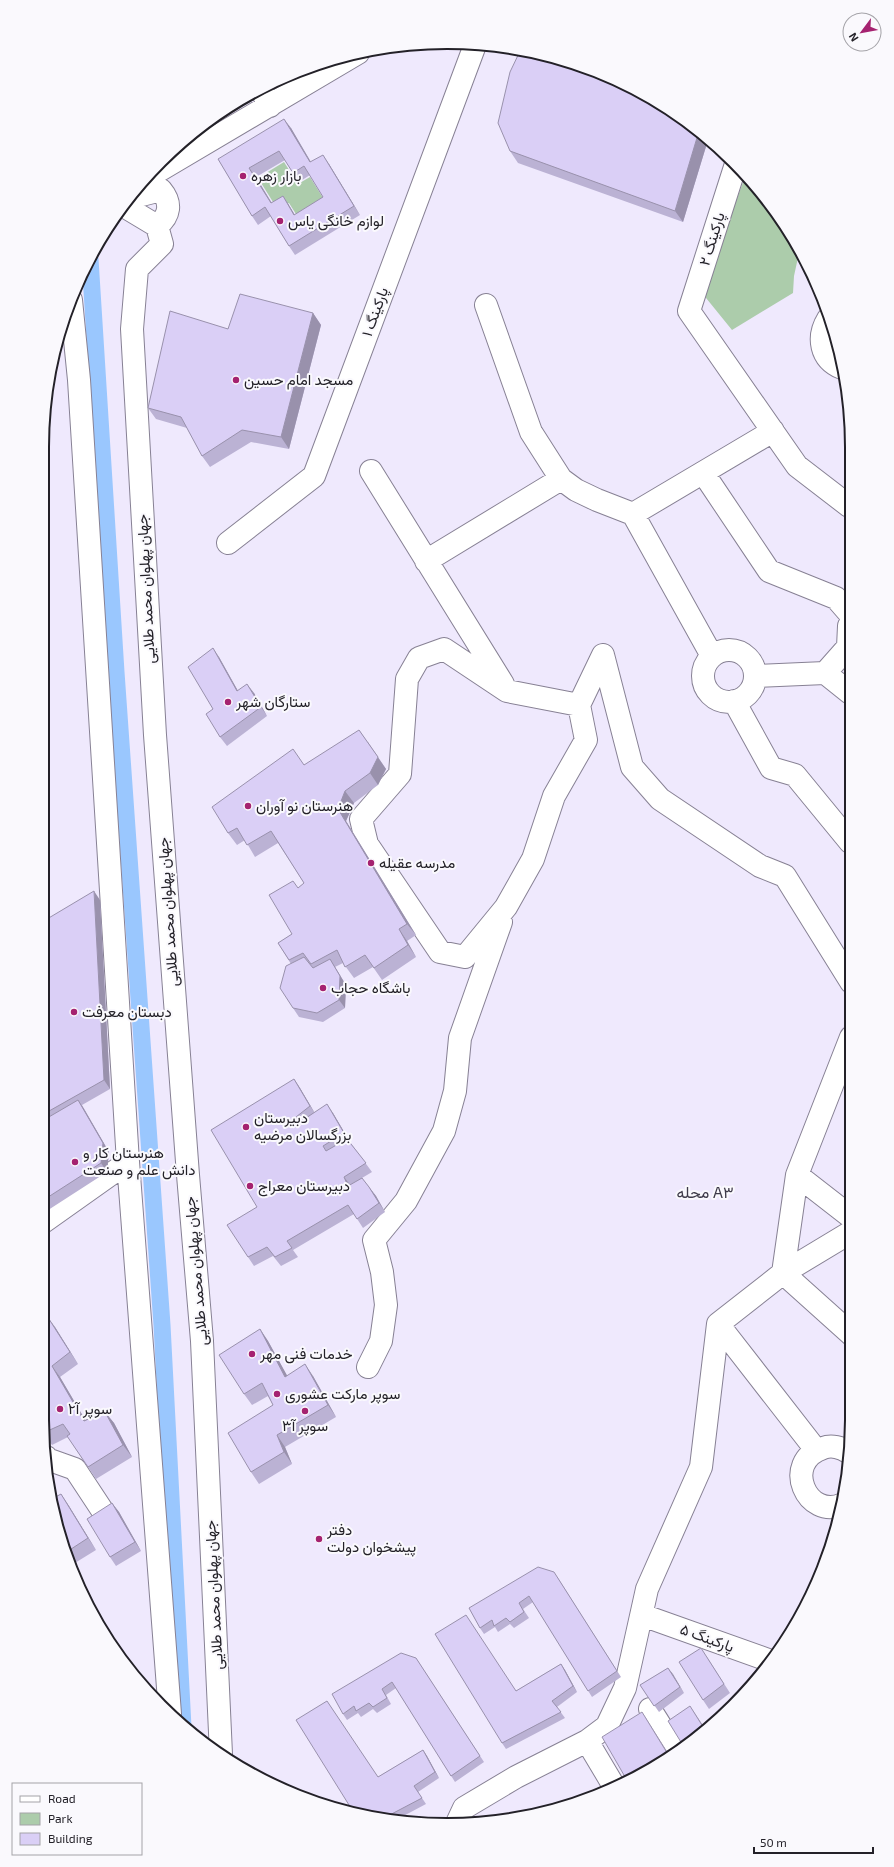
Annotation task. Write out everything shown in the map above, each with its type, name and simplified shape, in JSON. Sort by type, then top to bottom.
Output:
[{"type":"street","name":"پارکینگ ۱","points":[[228,544],[314,476],[473,50]]},
{"type":"street","points":[[128,209],[157,226],[167,215],[169,208],[166,196],[153,181],[266,98],[329,67]]},
{"type":"street","name":"پارکینگ ۲","points":[[733,172],[689,311],[773,431]]},
{"type":"street","name":"جهان پهلوان محمد طلایی","points":[[157,226],[162,244],[136,269],[132,329],[155,735],[202,1341],[221,1747]]},
{"type":"street","points":[[486,305],[531,432],[561,479],[576,490],[633,514],[712,656]]},
{"type":"street","points":[[72,315],[79,380],[128,1162],[169,1704]]},
{"type":"street","points":[[825,323],[821,336],[821,346],[825,356],[836,365]]},
{"type":"street","points":[[633,514],[704,474],[773,431],[797,466],[845,503]]},
{"type":"street","points":[[371,471],[507,691]]},
{"type":"street","points":[[704,474],[769,571],[836,598],[845,609]]},
{"type":"street","points":[[426,561],[561,479]]},
{"type":"street","points":[[579,704],[507,691],[444,649],[419,658],[407,679],[400,774],[361,819],[366,844],[440,952],[465,958],[506,907],[533,859],[554,796],[586,740],[579,704],[603,655],[632,767],[660,799],[760,866],[785,876],[845,974]]},
{"type":"street","points":[[727,650],[743,654],[750,660],[754,668],[755,676],[754,685],[749,693],[734,701],[725,701],[717,699],[710,694],[704,679],[704,670],[712,656],[727,650]]},
{"type":"street","points":[[825,674],[845,651]]},
{"type":"street","points":[[755,676],[825,674],[845,689]]},
{"type":"street","points":[[734,701],[771,768],[795,775],[845,836]]},
{"type":"street","points":[[368,1367],[381,1341],[386,1305],[382,1272],[374,1240],[406,1201],[444,1131],[455,1091],[460,1038],[506,907]]},
{"type":"street","points":[[783,1273],[797,1175],[845,1052]]},
{"type":"street","points":[[49,1218],[128,1162]]},
{"type":"street","points":[[797,1175],[845,1212]]},
{"type":"street","points":[[460,1818],[464,1808],[516,1777],[587,1741],[607,1726],[625,1688],[647,1589],[701,1467],[718,1324],[783,1273],[845,1236]]},
{"type":"street","points":[[783,1273],[845,1329]]},
{"type":"street","points":[[718,1324],[816,1450]]},
{"type":"street","points":[[835,1506],[829,1507],[820,1505],[812,1500],[805,1493],[801,1474],[803,1464],[816,1450],[826,1447],[837,1447],[844,1450]]},
{"type":"street","points":[[51,1460],[75,1469],[102,1510]]},
{"type":"street","name":"پارکینگ ۵","points":[[642,1615],[765,1660]]},
{"type":"street","points":[[650,1709],[674,1747]]},
{"type":"street","points":[[587,1741],[612,1782]]},
{"type":"green space","points":[[306,75],[275,93],[273,89]]},
{"type":"green space","points":[[284,162],[298,184],[310,177],[328,206],[301,222],[289,203],[278,210],[258,178]]},
{"type":"green space","points":[[743,182],[763,205],[778,226],[798,259],[794,276],[793,293],[732,330],[702,293]]},
{"type":"building","points":[[518,56],[575,70],[599,79],[646,102],[689,131],[697,138],[675,211],[510,151],[498,123],[510,72]]},
{"type":"building","points":[[284,119],[310,162],[323,155],[354,206],[289,246],[265,207],[252,216],[218,159]],"holes":[[[279,151],[293,173],[304,166],[323,197],[294,215],[283,196],[271,203],[249,168]]]},
{"type":"building","name":"مسجد امام حسین","points":[[240,294],[313,313],[281,437],[242,430],[202,456],[181,417],[148,408],[170,311],[228,329]]},
{"type":"building","points":[[213,648],[237,691],[247,684],[261,707],[220,737],[206,714],[213,709],[188,667]]},
{"type":"building","points":[[359,730],[378,757],[370,773],[345,791],[338,809],[407,924],[399,929],[408,945],[374,968],[365,955],[345,967],[337,950],[311,964],[303,953],[289,960],[278,943],[292,934],[269,895],[293,881],[298,888],[304,883],[271,831],[247,845],[237,828],[228,833],[212,807],[293,749],[304,765]]},
{"type":"building","name":"دبستان معرفت","points":[[94,891],[104,1080],[49,1111],[49,918]]},
{"type":"building","points":[[304,957],[313,968],[330,959],[340,976],[339,1000],[317,1013],[293,1008],[280,988],[286,966]]},
{"type":"building","points":[[294,1079],[310,1106],[296,1117],[300,1122],[327,1104],[344,1133],[323,1146],[326,1151],[347,1139],[366,1163],[344,1177],[348,1186],[362,1178],[379,1203],[357,1219],[348,1205],[287,1241],[292,1248],[275,1257],[267,1247],[248,1257],[227,1225],[257,1207],[211,1130]]},
{"type":"building","name":"هنرستان کار و دانش علم و صنعت","points":[[78,1100],[103,1143],[101,1163],[49,1196],[49,1117]]},
{"type":"building","name":"سوپر آ۲","points":[[49,1319],[70,1352],[52,1366],[84,1421],[105,1412],[123,1445],[88,1467],[67,1436],[70,1434],[63,1424],[49,1430]]},
{"type":"building","name":"سوپر آ۳","points":[[260,1329],[285,1377],[305,1364],[328,1405],[277,1435],[284,1452],[251,1472],[228,1433],[273,1405],[262,1383],[244,1394],[219,1355]]},
{"type":"building","points":[[61,1494],[88,1538],[71,1549],[63,1523],[57,1496]]},
{"type":"building","points":[[112,1503],[135,1542],[110,1557],[87,1519]]},
{"type":"building","points":[[538,1567],[554,1572],[617,1671],[588,1691],[529,1596],[519,1603],[524,1612],[510,1622],[506,1618],[494,1626],[492,1620],[480,1628],[469,1608]]},
{"type":"building","points":[[466,1615],[516,1691],[561,1664],[573,1686],[552,1701],[561,1712],[502,1743],[435,1634]]},
{"type":"building","points":[[701,1648],[724,1684],[703,1700],[679,1662]]},
{"type":"building","points":[[401,1653],[416,1658],[480,1756],[451,1776],[392,1682],[382,1689],[387,1698],[373,1707],[369,1703],[356,1711],[354,1706],[343,1714],[332,1694]]},
{"type":"building","points":[[668,1668],[680,1687],[654,1706],[640,1685]]},
{"type":"building","points":[[327,1701],[378,1777],[423,1750],[435,1772],[414,1786],[422,1798],[391,1814],[349,1805],[296,1720]]},
{"type":"building","points":[[690,1706],[702,1725],[681,1742],[668,1721]]},
{"type":"building","points":[[642,1712],[667,1752],[625,1776],[602,1737]]},
{"type":"waterway","points":[[91,270],[116,672],[162,1325],[182,1717]]},
{"type":"place","name":"بازار زهره","points":[[243,176]]},
{"type":"place","name":"لوازم خانگی یاس","points":[[280,221]]},
{"type":"place","name":"مسجد امام حسین","points":[[236,380]]},
{"type":"place","name":"ستارگان شهر","points":[[228,702]]},
{"type":"place","name":"هنرستان نو آوران","points":[[248,806]]},
{"type":"place","name":"مدرسه عقیله","points":[[371,863]]},
{"type":"place","name":"باشگاه حجاب","points":[[323,988]]},
{"type":"place","name":"دبستان معرفت","points":[[74,1012]]},
{"type":"place","name":"دبیرستان بزرگسالان مرضیه","points":[[246,1127]]},
{"type":"place","name":"هنرستان کار و دانش علم و صنعت","points":[[75,1162]]},
{"type":"place","name":"دبیرستان معراج","points":[[250,1186]]},
{"type":"place","name":"خدمات فنی مهر","points":[[252,1354]]},
{"type":"place","name":"سوپر مارکت عشوری","points":[[277,1394]]},
{"type":"place","name":"سوپر آ۲","points":[[60,1409]]},
{"type":"place","name":"سوپر آ۳","points":[[305,1411]]},
{"type":"place","name":"دفتر پیشخوان دولت","points":[[319,1539]]},
{"type":"district","name":"محله A۳","points":[[705,1192]]}]
